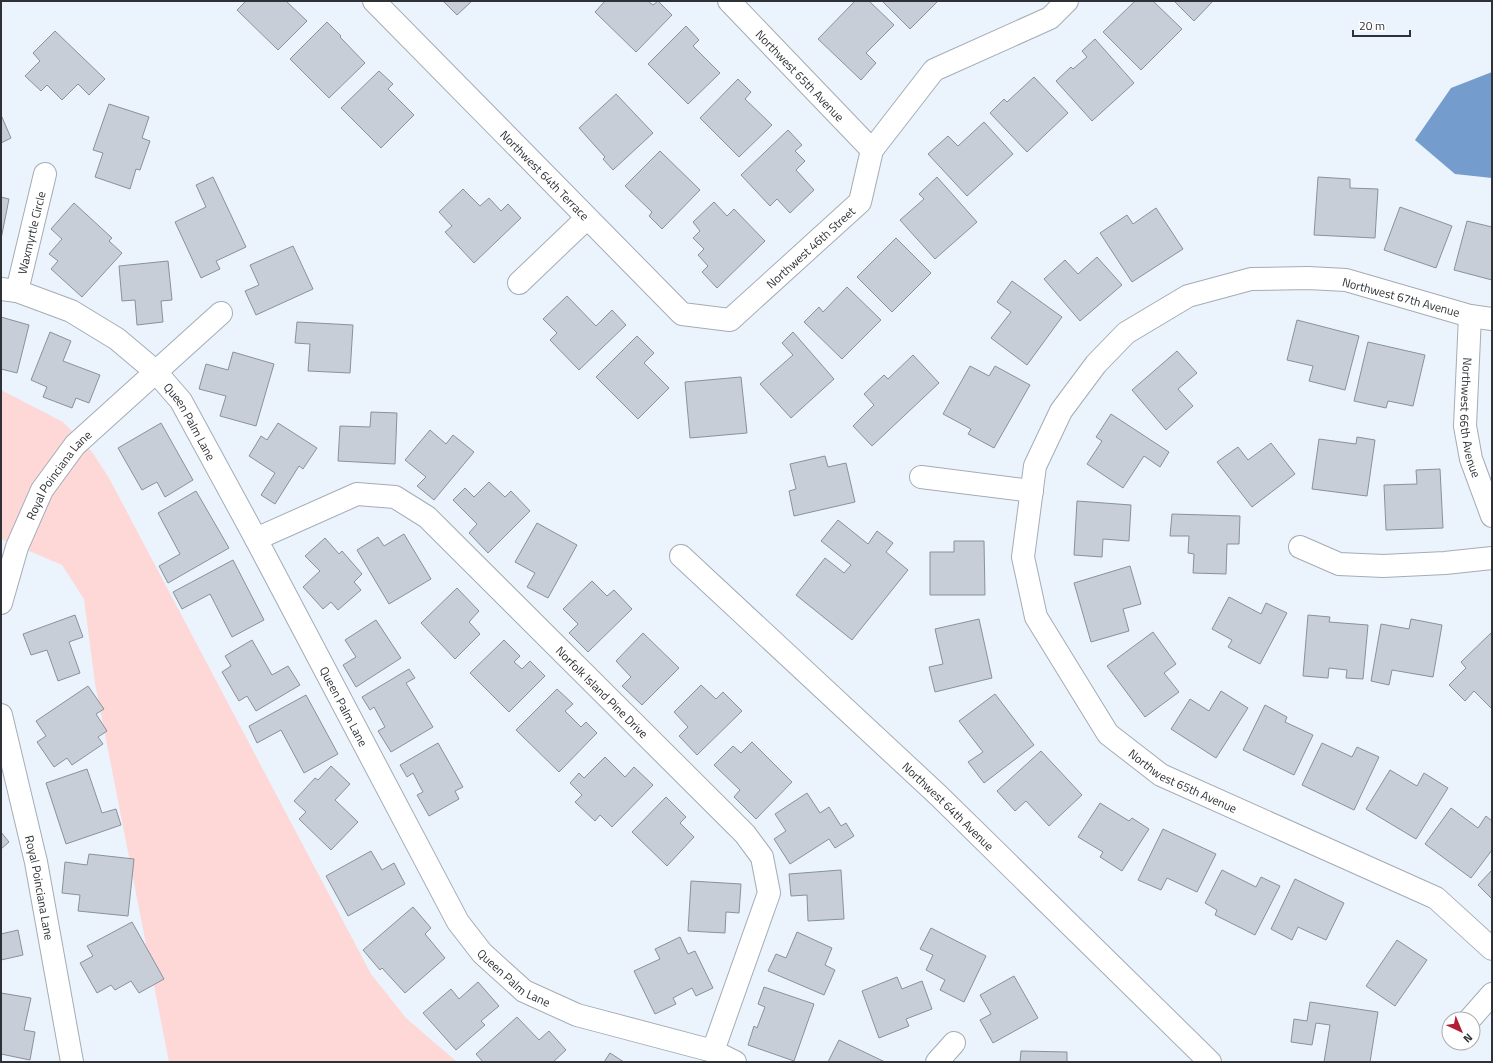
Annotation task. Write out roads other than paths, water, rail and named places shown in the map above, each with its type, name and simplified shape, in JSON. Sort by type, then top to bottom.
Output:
[{"type":"street","name":"Northwest 64th Terrace","points":[[374,1],[682,314],[730,320]]},
{"type":"street","name":"Northwest 65th Avenue","points":[[729,1],[872,150]]},
{"type":"street","name":"Northwest 46th Street","points":[[730,320],[860,202],[872,150],[934,70],[1050,18],[1067,1]]},
{"type":"street","name":"Waxmyrtle Circle","points":[[9,290],[45,174]]},
{"type":"street","points":[[519,283],[587,218]]},
{"type":"street","name":"Northwest 67th Avenue","points":[[1032,491],[1035,466],[1061,411],[1096,364],[1126,333],[1188,296],[1251,279],[1308,278],[1346,280],[1470,316],[1492,319]]},
{"type":"street","name":"Queen Palm Lane","points":[[9,290],[71,311],[117,339],[155,372],[180,401],[256,539],[458,922],[482,953],[524,990],[577,1015],[713,1051],[734,1062]]},
{"type":"street","name":"Royal Poinciana Lane","points":[[1,603],[17,547],[42,490],[75,445],[221,313]]},
{"type":"street","name":"Northwest 66th Avenue","points":[[1470,316],[1465,426],[1471,459],[1492,516]]},
{"type":"street","points":[[921,477],[1032,491]]},
{"type":"street","name":"Northwest 65th Avenue","points":[[1032,491],[1023,556],[1036,617],[1108,734],[1160,775],[1436,898],[1492,949]]},
{"type":"street","name":"Norfolk Island Pine Drive","points":[[256,539],[357,494],[395,496],[427,516],[745,834],[762,858],[769,892],[713,1051]]},
{"type":"street","points":[[1300,547],[1339,564],[1383,566],[1445,563],[1492,558]]},
{"type":"street","name":"Northwest 64th Avenue","points":[[681,556],[938,796],[1210,1062]]},
{"type":"street","name":"Royal Poinciana Lane","points":[[1,715],[36,862],[72,1062]]},
{"type":"street","points":[[1477,1011],[1492,994]]},
{"type":"street","points":[[937,1062],[954,1043]]},
{"type":"water","points":[[1492,72],[1492,178],[1455,174],[1415,140],[1451,88]]}]
